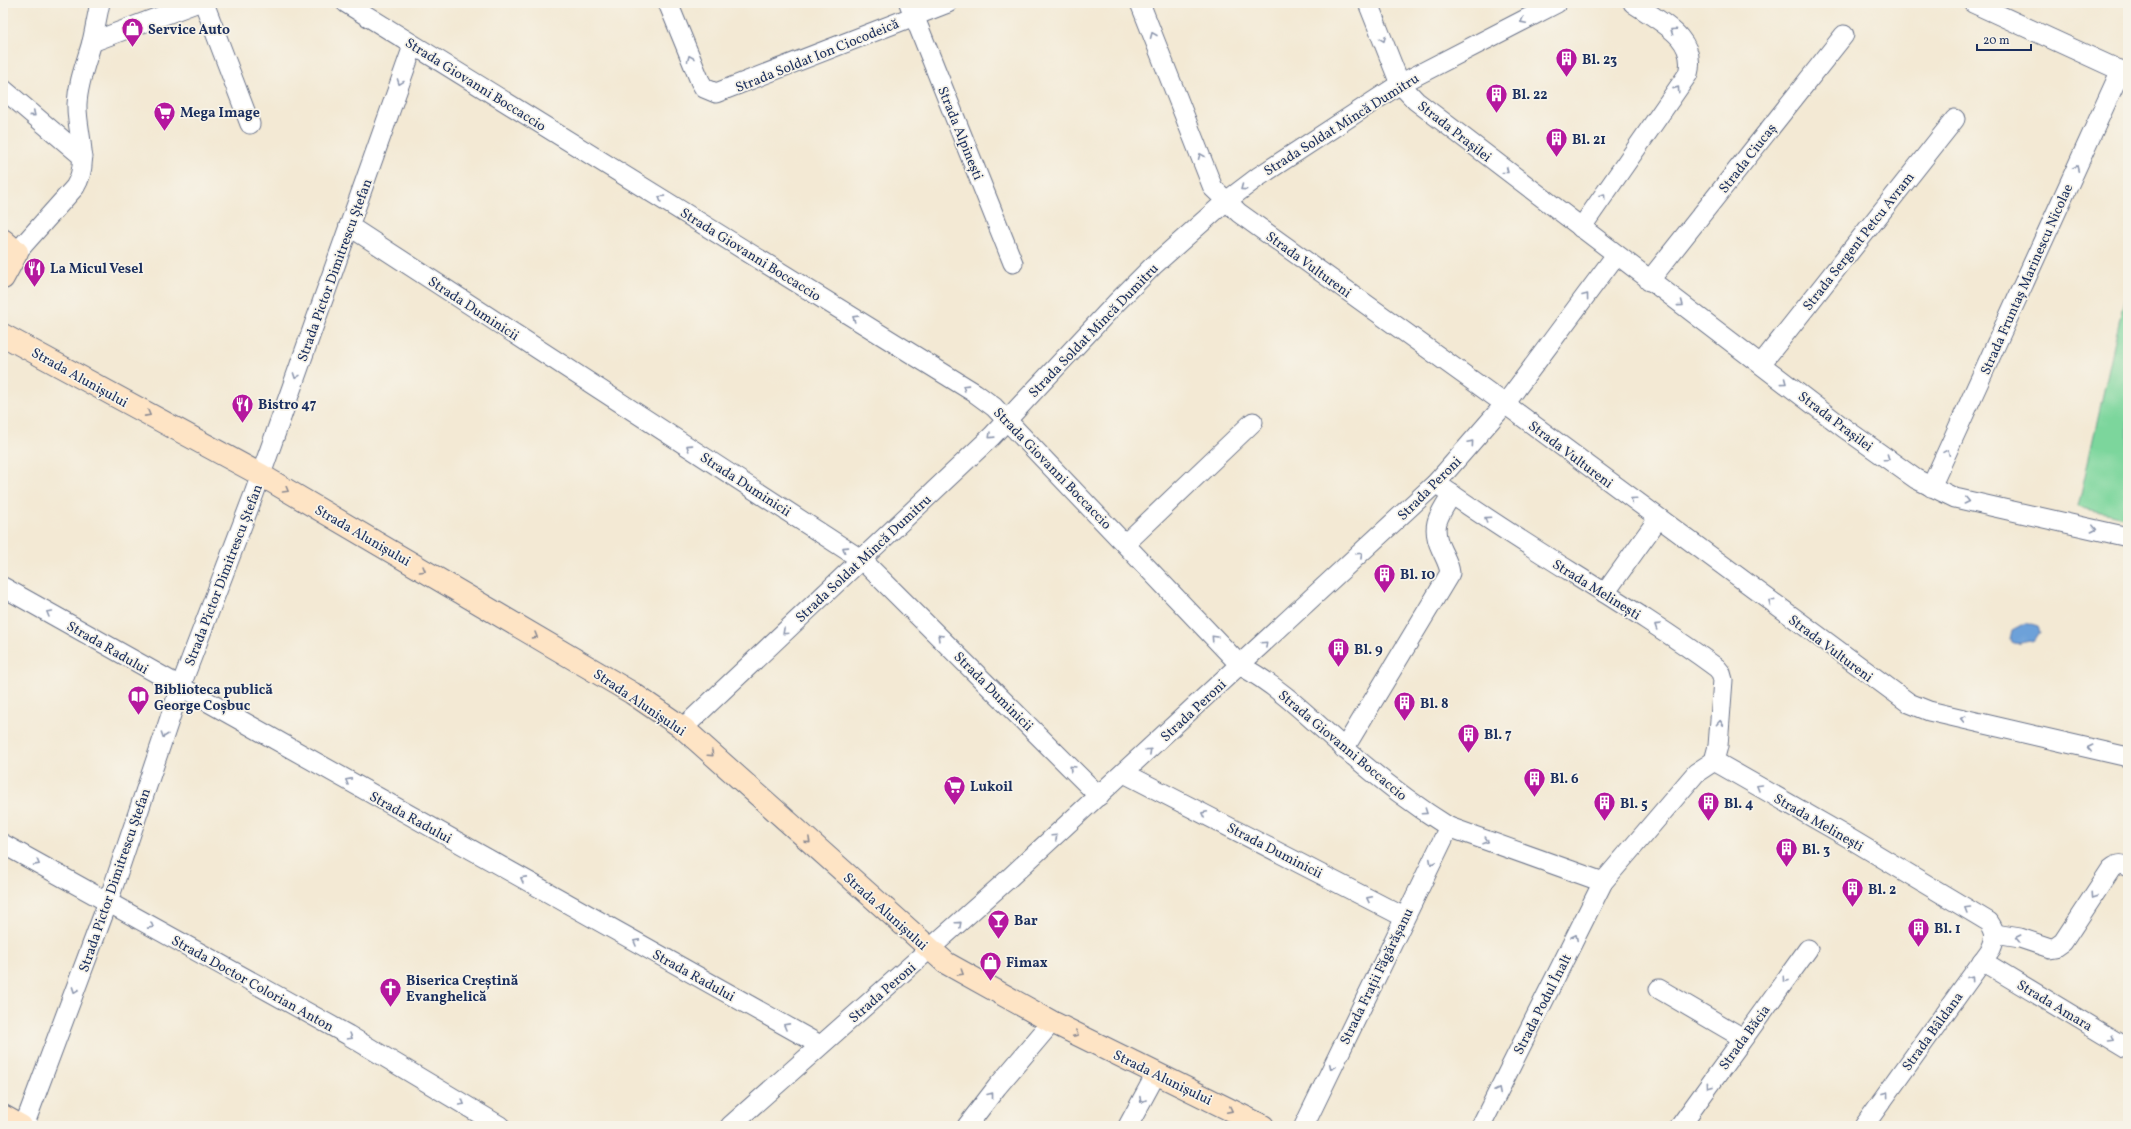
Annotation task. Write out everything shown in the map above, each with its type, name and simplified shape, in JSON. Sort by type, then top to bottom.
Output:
[{"type":"street","points":[[3,278],[10,246],[75,187],[81,178],[83,157],[77,103],[82,68],[92,42],[100,3]]},
{"type":"street","points":[[92,42],[196,3]]},
{"type":"street","points":[[204,3],[250,124]]},
{"type":"street","name":"Strada Giovanni Boccaccio","points":[[346,3],[975,393],[1008,419],[1241,666],[1275,688],[1344,749],[1403,796],[1449,827],[1603,882]]},
{"type":"street","name":"Strada Soldat Ion Ciocodeică","points":[[668,3],[700,80],[708,91],[716,94],[911,8],[948,3]]},
{"type":"street","name":"Strada Vultureni","points":[[1140,3],[1213,188],[1226,202],[1505,404],[1908,703],[1929,711],[2128,757]]},
{"type":"street","name":"Strada Prașilei","points":[[1368,3],[1400,84],[1416,101],[1649,281],[1844,428],[1916,479],[1955,498],[2128,537]]},
{"type":"street","name":"Strada Soldat Mincă Dumitru","points":[[682,728],[862,560],[1008,419],[1127,292],[1181,240],[1226,202],[1258,177],[1400,84],[1557,3]]},
{"type":"street","points":[[1581,228],[1688,74],[1690,64],[1687,46],[1681,37],[1633,3]]},
{"type":"street","points":[[1973,3],[2124,72]]},
{"type":"street","name":"Strada Alpinești","points":[[911,8],[1013,263]]},
{"type":"street","name":"Strada Ciucaș","points":[[1649,281],[1844,35]]},
{"type":"street","name":"Strada Pictor Dimitrescu Ștefan","points":[[24,1126],[108,902],[180,688],[261,475],[414,46]]},
{"type":"street","name":"Strada Fruntaș Marinescu Nicolae","points":[[1931,487],[2124,72]]},
{"type":"street","points":[[3,89],[83,157]]},
{"type":"street","name":"Strada Sergent Petcu Avram","points":[[1761,364],[1955,119]]},
{"type":"street","name":"Strada Duminicii","points":[[349,226],[862,560],[1099,796]]},
{"type":"street","name":"Strada Peroni","points":[[730,1126],[820,1045],[930,950],[1124,774],[1436,483],[1505,404],[1616,255]]},
{"type":"street","name":"Strada Alunișului","points":[[3,335],[261,475],[632,693],[682,728],[930,950],[966,976],[1052,1022],[1263,1126]]},
{"type":"street","points":[[1125,544],[1253,422]]},
{"type":"street","name":"Strada Melinești","points":[[1436,483],[1519,540],[1682,642],[1721,673],[1723,680],[1718,746],[1714,761],[1849,838],[1988,922],[1995,934]]},
{"type":"street","points":[[1344,749],[1450,573],[1447,561],[1436,535],[1435,526],[1437,517],[1452,494]]},
{"type":"street","points":[[1605,593],[1658,519]]},
{"type":"street","name":"Strada Radului","points":[[3,587],[180,688],[820,1045]]},
{"type":"street","name":"Strada Podul Înalt","points":[[1481,1126],[1603,882],[1696,773],[1714,761]]},
{"type":"street","name":"Strada Duminicii","points":[[1124,774],[1404,917]]},
{"type":"street","name":"Strada Frații Făgărășanu","points":[[1304,1126],[1404,917],[1449,827]]},
{"type":"street","name":"Strada Doctor Colorian Anton","points":[[3,844],[348,1036],[500,1126]]},
{"type":"street","points":[[1995,934],[2020,938],[2050,948],[2056,947],[2063,942],[2111,869],[2116,865],[2123,864],[2128,867]]},
{"type":"street","name":"Strada Bâldana","points":[[1864,1126],[1991,949],[1995,934]]},
{"type":"street","name":"Strada Băcia","points":[[1680,1126],[1808,949]]},
{"type":"street","name":"Strada Amara","points":[[1982,961],[2128,1049]]},
{"type":"street","points":[[1659,989],[1743,1038]]},
{"type":"street","points":[[967,1126],[997,1087],[1052,1022]]},
{"type":"street","points":[[1128,1126],[1156,1074]]},
{"type":"street","points":[[3,1116],[21,1126]]},
{"type":"green space","points":[[2128,282],[2128,518],[2078,507]]},
{"type":"water","points":[[2025,623],[2038,627],[2040,632],[2034,641],[2019,643],[2011,642],[2010,639],[2012,630]]},
{"type":"place","name":"Service Auto","points":[[132,48]]},
{"type":"place","name":"Bl. 23","points":[[1567,78]]},
{"type":"place","name":"Bl. 22","points":[[1497,114]]},
{"type":"place","name":"Mega Image","points":[[165,132]]},
{"type":"place","name":"Bl. 21","points":[[1556,158]]},
{"type":"place","name":"La Micul Vesel","points":[[34,288]]},
{"type":"place","name":"Bistro 47","points":[[242,424]]},
{"type":"place","name":"Bl. 10","points":[[1384,594]]},
{"type":"place","name":"Bl. 9","points":[[1338,668]]},
{"type":"place","name":"Biblioteca publică George Coșbuc","points":[[138,716]]},
{"type":"place","name":"Bl. 8","points":[[1404,722]]},
{"type":"place","name":"Bl. 7","points":[[1469,754]]},
{"type":"place","name":"Bl. 6","points":[[1535,798]]},
{"type":"place","name":"Lukoil","points":[[954,806]]},
{"type":"place","name":"Bl. 5","points":[[1605,822]]},
{"type":"place","name":"Bl. 4","points":[[1708,822]]},
{"type":"place","name":"Bl. 3","points":[[1786,868]]},
{"type":"place","name":"Bl. 2","points":[[1852,908]]},
{"type":"place","name":"Bar","points":[[998,940]]},
{"type":"place","name":"Bl. 1","points":[[1918,948]]},
{"type":"place","name":"Fimax","points":[[990,982]]},
{"type":"place","name":"Biserica Creștină Evanghelică","points":[[390,1008]]}]
